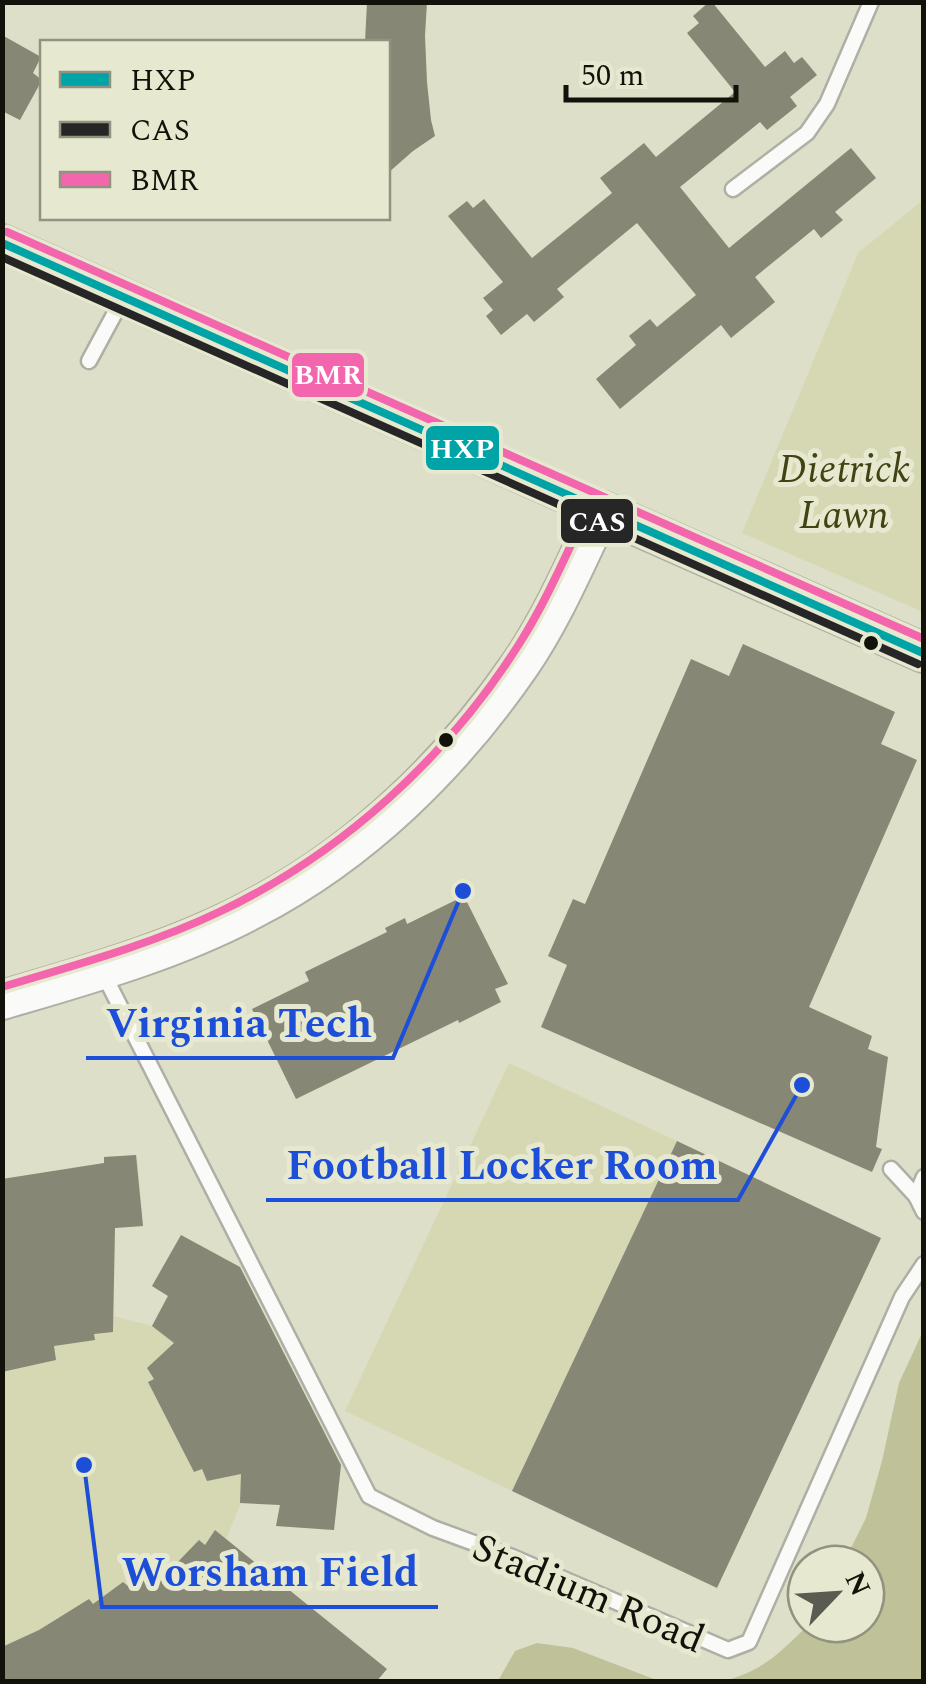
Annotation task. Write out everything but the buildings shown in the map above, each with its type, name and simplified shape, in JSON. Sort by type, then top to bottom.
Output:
[{"type":"main road","points":[[2,1000],[152,953],[253,910],[352,846],[456,748],[520,665],[601,510],[924,653]]},
{"type":"street","points":[[2,242],[601,510]]},
{"type":"lane","points":[[733,189],[807,133],[827,104],[871,2]]},
{"type":"lane","points":[[89,361],[124,298]]},
{"type":"lane","name":"Stadium Road","points":[[101,970],[369,1496],[433,1528],[512,1557],[728,1650],[749,1642],[902,1297],[924,1264]]},
{"type":"lane","points":[[890,1169],[916,1196],[924,1212]]},
{"type":"lane","points":[[916,1196],[924,1177]]},
{"type":"shaded area","points":[[3,3],[923,3],[923,1681],[3,1681]]},
{"type":"green space","name":"Dietrick Lawn","points":[[923,200],[923,612],[742,533],[858,253]]},
{"type":"green space","points":[[509,1063],[677,1141],[512,1491],[345,1411]]},
{"type":"green space","points":[[137,1155],[143,1226],[115,1228],[113,1316],[152,1326],[167,1296],[152,1286],[181,1235],[240,1267],[341,1465],[334,1530],[276,1526],[279,1505],[241,1503],[226,1539],[387,1669],[376,1682],[3,1682],[3,1179],[104,1163],[104,1157]]},
{"type":"green space","points":[[923,1331],[923,1681],[724,1681],[761,1666],[788,1644],[886,1644],[886,1544],[853,1544],[866,1518],[899,1383]]},
{"type":"green space","points":[[537,1643],[573,1648],[659,1681],[498,1681],[515,1651]]},
{"type":"transit line","name":"BMR","points":[[7,232],[924,639]]},
{"type":"transit line","name":"HXP","points":[[2,243],[923,653]]},
{"type":"transit line","name":"CAS","points":[[2,257],[918,664]]},
{"type":"transit line","name":"BMR","points":[[2,987],[112,954],[193,924],[264,888],[350,831],[426,762],[492,683],[540,608],[590,505]]},
{"type":"place","name":"Virginia Tech","points":[[463,891]]},
{"type":"place","name":"Football Locker Room","points":[[802,1085]]},
{"type":"place","name":"Worsham Field","points":[[84,1465]]}]
